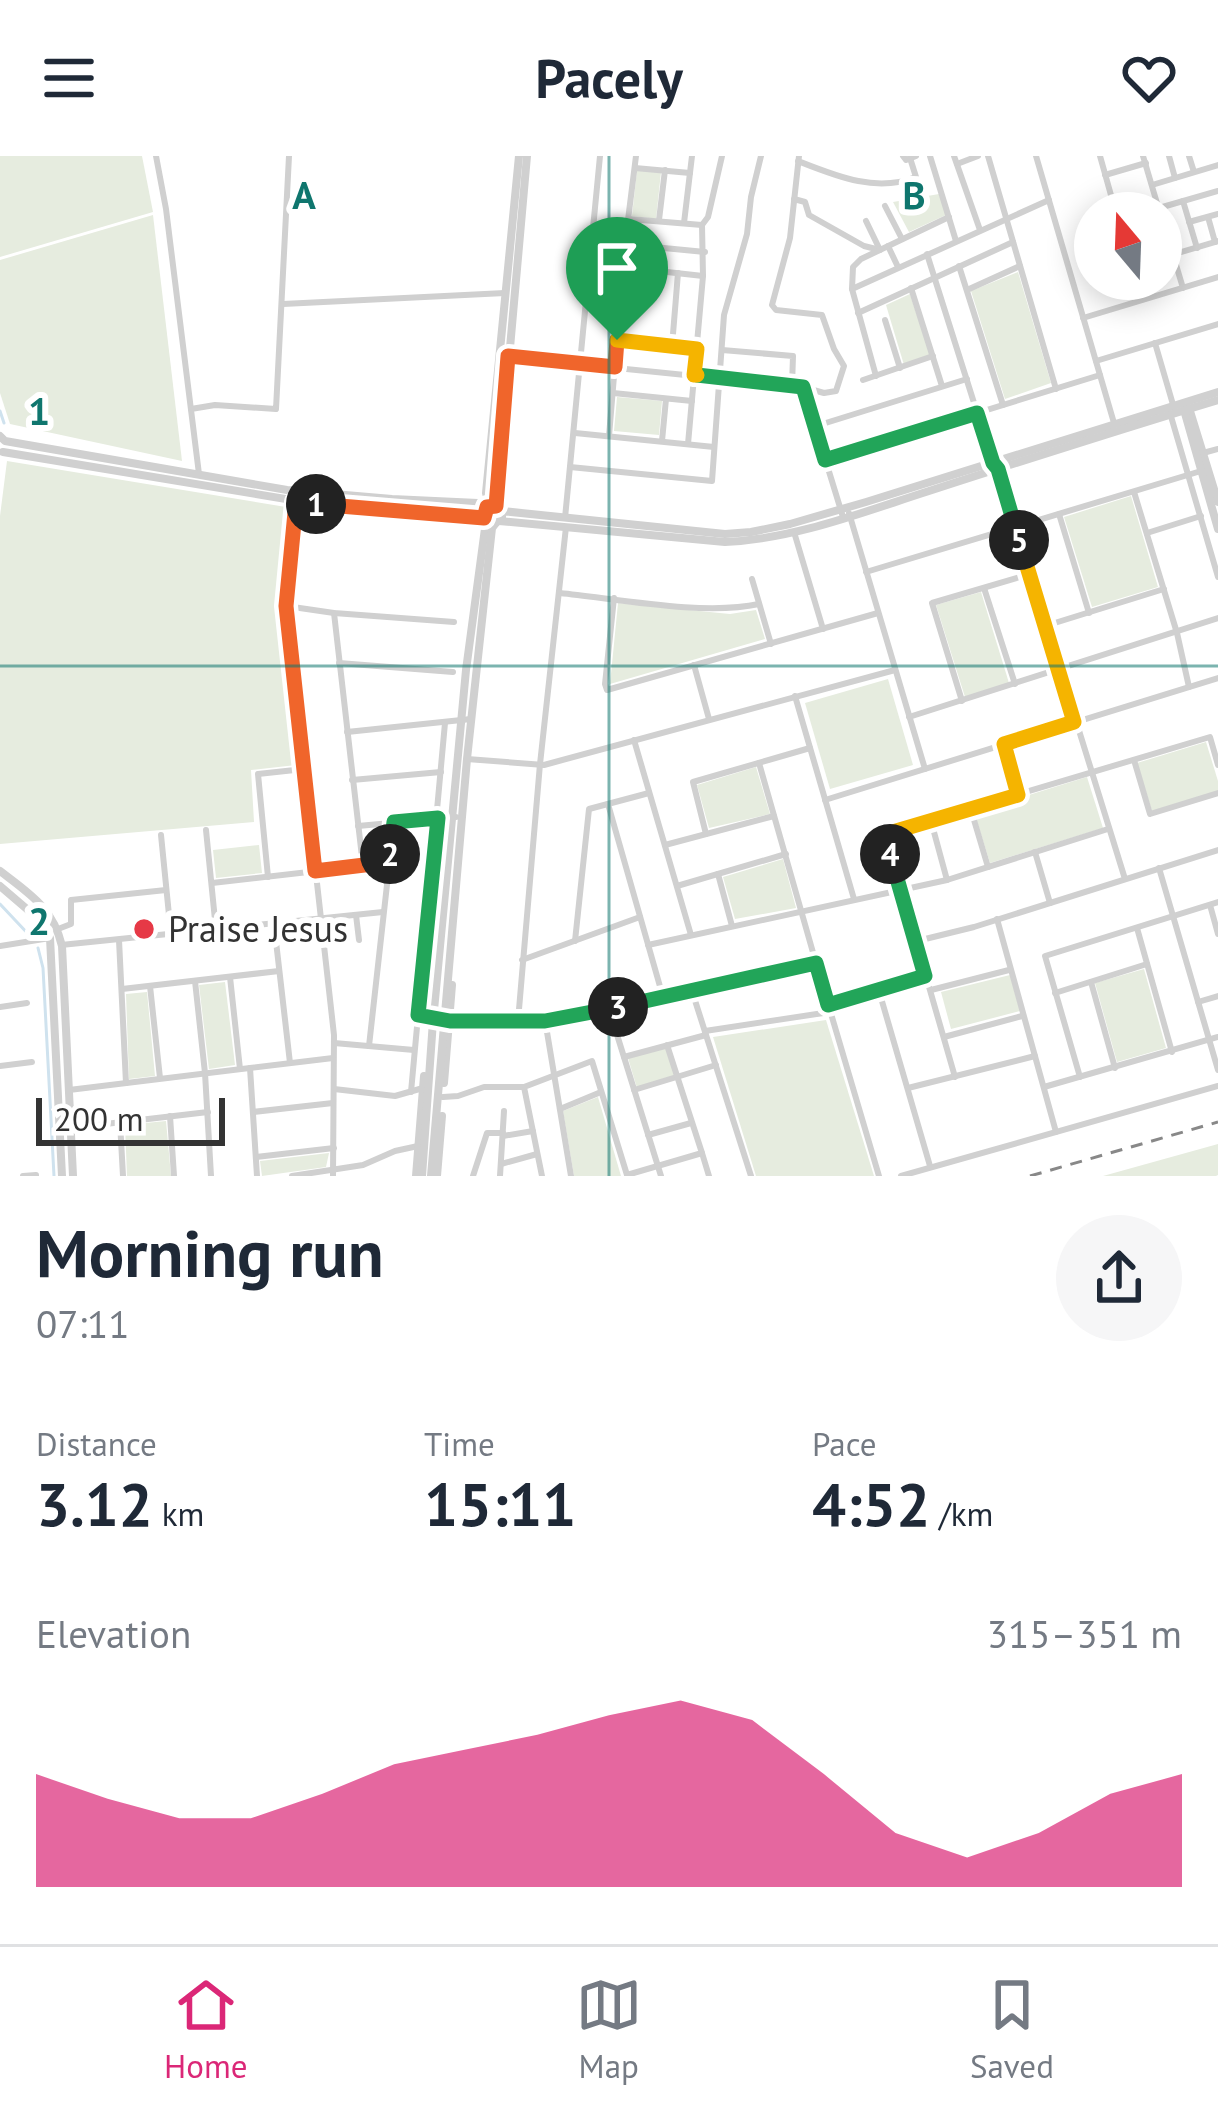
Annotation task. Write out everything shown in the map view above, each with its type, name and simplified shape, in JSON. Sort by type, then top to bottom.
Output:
[{"type":"street","points":[[156,156],[199,474]]},
{"type":"street","points":[[191,410],[214,405],[276,409],[289,156]]},
{"type":"street","points":[[504,356],[505,293],[523,156]]},
{"type":"street","points":[[426,1176],[442,985],[439,958],[492,528],[523,156]]},
{"type":"street","points":[[518,1021],[600,156]]},
{"type":"street","points":[[609,436],[636,156]]},
{"type":"street","points":[[684,223],[692,156]]},
{"type":"street","points":[[688,444],[704,275],[702,225],[708,218],[722,156]]},
{"type":"street","points":[[570,467],[712,481],[724,316],[747,234],[761,156]]},
{"type":"street","points":[[930,156],[956,241]]},
{"type":"street","points":[[978,156],[956,160],[980,230]]},
{"type":"street","points":[[988,156],[1056,389]]},
{"type":"street","points":[[1036,156],[1116,428]]},
{"type":"street","points":[[1100,156],[1110,192]]},
{"type":"street","points":[[1169,156],[1175,178]]},
{"type":"street","points":[[1189,156],[1194,172]]},
{"type":"street","points":[[504,356],[836,392],[844,366],[822,315],[776,310],[772,305],[790,238],[799,159],[833,177],[890,184],[915,178],[910,157]]},
{"type":"street","points":[[1106,175],[1144,160],[1154,192]]},
{"type":"street","points":[[1152,185],[1218,165]]},
{"type":"street","points":[[635,168],[690,173]]},
{"type":"street","points":[[659,221],[664,170]]},
{"type":"street","points":[[1197,248],[1183,201],[1218,191]]},
{"type":"street","points":[[794,199],[806,202],[809,215],[864,246],[884,248]]},
{"type":"street","points":[[852,289],[1049,200]]},
{"type":"street","points":[[885,206],[902,239]]},
{"type":"street","points":[[1190,223],[1218,214]]},
{"type":"street","points":[[876,376],[852,289],[854,267],[861,259],[949,217]]},
{"type":"street","points":[[1182,252],[1217,242],[1208,217]]},
{"type":"street","points":[[629,219],[702,225]]},
{"type":"street","points":[[866,220],[898,267]]},
{"type":"street","points":[[592,242],[705,252]]},
{"type":"street","points":[[858,313],[1013,242]]},
{"type":"street","points":[[927,254],[1125,879]]},
{"type":"street","points":[[959,266],[1003,405]]},
{"type":"street","points":[[967,290],[1021,266]]},
{"type":"street","points":[[658,272],[704,275]]},
{"type":"street","points":[[671,346],[678,273]]},
{"type":"street","points":[[1182,285],[1218,277]]},
{"type":"street","points":[[911,288],[942,386]]},
{"type":"street","points":[[283,304],[505,293]]},
{"type":"street","points":[[1083,318],[1142,300]]},
{"type":"street","points":[[885,320],[900,368]]},
{"type":"street","points":[[1096,361],[1218,323]]},
{"type":"street","points":[[617,340],[697,349]]},
{"type":"street","points":[[1154,343],[1216,507]]},
{"type":"street","points":[[722,350],[793,356],[792,386]]},
{"type":"street","points":[[863,380],[933,356]]},
{"type":"street","points":[[825,460],[1100,376]]},
{"type":"street","points":[[815,427],[967,379]]},
{"type":"street","points":[[803,387],[866,572],[925,769]]},
{"type":"street","points":[[613,393],[692,401]]},
{"type":"street","points":[[764,534],[1218,396]]},
{"type":"street","points":[[662,442],[666,398]]},
{"type":"street","points":[[1178,409],[1203,453],[1218,529]]},
{"type":"street","points":[[1178,409],[1188,475],[1218,577]]},
{"type":"street","points":[[573,433],[714,447]]},
{"type":"street","points":[[2,446],[199,474],[296,496]]},
{"type":"street","points":[[2,446],[296,496],[566,523],[764,534],[794,532],[845,512]]},
{"type":"street","points":[[1203,453],[1218,449]]},
{"type":"street","points":[[866,572],[1201,471]]},
{"type":"street","points":[[1134,491],[1178,633],[1189,687]]},
{"type":"street","points":[[296,496],[286,606],[334,1043],[333,1173]]},
{"type":"street","points":[[1147,533],[1216,507]]},
{"type":"street","points":[[1059,514],[1089,613]]},
{"type":"street","points":[[794,532],[823,629]]},
{"type":"street","points":[[962,701],[932,603],[1030,574]]},
{"type":"street","points":[[752,579],[771,644]]},
{"type":"street","points":[[984,587],[1015,684]]},
{"type":"street","points":[[1045,626],[1164,590]]},
{"type":"street","points":[[559,592],[738,609],[760,604]]},
{"type":"street","points":[[614,598],[607,690],[878,613]]},
{"type":"street","points":[[286,606],[454,622]]},
{"type":"street","points":[[334,613],[362,866]]},
{"type":"street","points":[[909,717],[1218,618]]},
{"type":"street","points":[[340,663],[453,672]]},
{"type":"street","points":[[694,665],[709,720]]},
{"type":"street","points":[[467,759],[540,764],[895,670]]},
{"type":"street","points":[[825,800],[1218,678]]},
{"type":"street","points":[[795,696],[854,899]]},
{"type":"street","points":[[347,732],[467,719]]},
{"type":"street","points":[[426,1176],[443,1097],[450,1021],[457,817],[467,759],[467,719]]},
{"type":"street","points":[[426,1176],[418,1146],[446,723]]},
{"type":"street","points":[[956,1077],[886,834],[1210,737],[1218,765]]},
{"type":"street","points":[[634,740],[691,935]]},
{"type":"street","points":[[1004,744],[1018,795]]},
{"type":"street","points":[[706,834],[692,782],[810,748]]},
{"type":"street","points":[[1134,760],[1150,814],[1218,793]]},
{"type":"street","points":[[759,763],[879,1176]]},
{"type":"street","points":[[268,877],[258,774],[304,769]]},
{"type":"street","points":[[352,780],[441,772]]},
{"type":"street","points":[[575,941],[590,808],[650,793]]},
{"type":"street","points":[[608,805],[663,997]]},
{"type":"street","points":[[971,810],[988,867]]},
{"type":"street","points":[[664,844],[774,815]]},
{"type":"street","points":[[358,826],[457,817]]},
{"type":"street","points":[[931,821],[947,880]]},
{"type":"street","points":[[369,1046],[394,822]]},
{"type":"street","points":[[648,945],[947,880],[1108,829]]},
{"type":"street","points":[[206,830],[216,930]]},
{"type":"street","points":[[161,835],[171,935]]},
{"type":"street","points":[[916,941],[1218,850]]},
{"type":"street","points":[[1035,852],[1050,903]]},
{"type":"street","points":[[677,886],[786,854]]},
{"type":"street","points":[[212,883],[389,862]]},
{"type":"street","points":[[1160,868],[1198,1002],[1214,1039],[1218,1070]]},
{"type":"street","points":[[0,871],[41,904],[58,929],[74,1176]]},
{"type":"street","points":[[718,874],[732,926]]},
{"type":"street","points":[[0,886],[42,922],[50,938],[62,1176]]},
{"type":"street","points":[[58,929],[71,924],[71,899],[166,890]]},
{"type":"street","points":[[1080,1077],[1045,956],[1214,903],[1218,934]]},
{"type":"street","points":[[0,946],[50,938],[62,946],[383,912]]},
{"type":"street","points":[[356,915],[359,940]]},
{"type":"street","points":[[522,959],[640,917]]},
{"type":"street","points":[[997,920],[1056,1132]]},
{"type":"street","points":[[274,924],[290,1064]]},
{"type":"street","points":[[1137,928],[1172,1052]]},
{"type":"street","points":[[118,940],[125,1083]]},
{"type":"street","points":[[411,1092],[432,968],[439,958]]},
{"type":"street","points":[[424,1015],[450,1021],[545,1021],[816,963]]},
{"type":"street","points":[[1055,993],[1148,964]]},
{"type":"street","points":[[442,985],[449,966]]},
{"type":"street","points":[[931,990],[1011,969]]},
{"type":"street","points":[[122,989],[279,971]]},
{"type":"street","points":[[230,976],[240,1069]]},
{"type":"street","points":[[624,1057],[705,1033],[829,1008],[925,976]]},
{"type":"street","points":[[195,981],[211,1176]]},
{"type":"street","points":[[1091,982],[1115,1068]]},
{"type":"street","points":[[150,986],[160,1079]]},
{"type":"street","points":[[692,991],[751,1176]]},
{"type":"street","points":[[880,991],[931,1168]]},
{"type":"street","points":[[1198,1002],[1218,996]]},
{"type":"street","points":[[0,1007],[27,1003]]},
{"type":"street","points":[[609,1009],[661,1176]]},
{"type":"street","points":[[944,1037],[1024,1015]]},
{"type":"street","points":[[545,1021],[571,1176]]},
{"type":"street","points":[[1044,1087],[1214,1039]]},
{"type":"street","points":[[334,1043],[415,1051]]},
{"type":"street","points":[[667,1045],[709,1176]]},
{"type":"street","points":[[908,1088],[1035,1056]]},
{"type":"street","points":[[69,1090],[334,1058]]},
{"type":"street","points":[[443,1097],[484,1088],[524,1087],[592,1061],[625,1176],[702,1153]]},
{"type":"street","points":[[0,1066],[32,1062]]},
{"type":"street","points":[[634,1090],[716,1065]]},
{"type":"street","points":[[250,1068],[256,1176]]},
{"type":"street","points":[[902,1176],[1218,1086]]},
{"type":"street","points":[[524,1087],[542,1176]]},
{"type":"street","points":[[334,1089],[395,1096],[423,1088]]},
{"type":"street","points":[[560,1109],[602,1092]]},
{"type":"street","points":[[253,1112],[334,1103]]},
{"type":"street","points":[[500,1176],[504,1111]]},
{"type":"street","points":[[71,1128],[208,1112]]},
{"type":"street","points":[[170,1116],[174,1176]]},
{"type":"street","points":[[120,1122],[123,1176]]},
{"type":"street","points":[[649,1136],[692,1122]]},
{"type":"street","points":[[473,1176],[488,1132],[503,1135],[533,1130]]},
{"type":"street","points":[[292,1176],[333,1173],[418,1146]]},
{"type":"street","points":[[256,1157],[334,1148]]},
{"type":"street","points":[[501,1164],[537,1154]]},
{"type":"street","points":[[23,1176],[36,1175]]},
{"type":"shaded area","points":[[0,156],[142,156],[153,212],[0,257]]},
{"type":"shaded area","points":[[637,170],[661,172],[656,219],[632,216]]},
{"type":"shaded area","points":[[939,194],[946,215],[909,232],[893,202]]},
{"type":"shaded area","points":[[153,215],[182,461],[10,424],[0,393],[0,260]]},
{"type":"shaded area","points":[[1018,272],[1051,383],[1005,399],[971,291]]},
{"type":"shaded area","points":[[910,294],[930,355],[904,365],[886,305]]},
{"type":"shaded area","points":[[617,397],[662,401],[659,435],[614,431]]},
{"type":"shaded area","points":[[7,461],[286,507],[280,608],[296,765],[251,770],[254,822],[0,844],[0,516]]},
{"type":"shaded area","points":[[1131,496],[1158,587],[1092,607],[1064,517]]},
{"type":"shaded area","points":[[981,592],[1009,683],[965,697],[936,605]]},
{"type":"shaded area","points":[[618,603],[730,614],[756,610],[765,639],[610,684]]},
{"type":"shaded area","points":[[888,679],[913,765],[830,789],[805,703]]},
{"type":"shaded area","points":[[1206,742],[1218,791],[1152,811],[1137,763]]},
{"type":"shaded area","points":[[756,767],[770,814],[709,828],[697,785]]},
{"type":"shaded area","points":[[1087,777],[1103,828],[990,863],[974,812]]},
{"type":"shaded area","points":[[259,845],[262,873],[216,878],[213,850]]},
{"type":"shaded area","points":[[783,859],[796,908],[735,919],[723,877]]},
{"type":"shaded area","points":[[1144,969],[1166,1048],[1117,1062],[1095,983]]},
{"type":"shaded area","points":[[1010,975],[1020,1011],[951,1029],[941,992]]},
{"type":"shaded area","points":[[225,982],[235,1065],[209,1069],[199,985]]},
{"type":"shaded area","points":[[147,992],[155,1076],[129,1079],[126,994]]},
{"type":"shaded area","points":[[826,1020],[874,1176],[756,1176],[713,1037]]},
{"type":"shaded area","points":[[669,1047],[678,1076],[637,1088],[628,1058]]},
{"type":"shaded area","points":[[598,1097],[621,1176],[574,1176],[563,1111]]},
{"type":"shaded area","points":[[166,1121],[171,1176],[127,1176],[125,1125]]},
{"type":"shaded area","points":[[1218,1144],[1216,1176],[1103,1176]]},
{"type":"shaded area","points":[[329,1153],[326,1167],[262,1176],[260,1161]]},
{"type":"waterway","points":[[0,411],[4,423]]},
{"type":"waterway","points":[[0,904],[31,937]]},
{"type":"waterway","points":[[38,948],[54,1176]]},
{"type":"railway","points":[[1030,1176],[1218,1122]]},
{"type":"place","name":"Praise Jesus","points":[[144,929]]},
{"type":"route","points":[[617,340],[697,349],[694,375],[803,387],[825,460],[977,413],[1074,722],[1004,744],[1018,795],[886,834],[925,976],[828,1005],[816,963],[545,1021],[450,1021],[418,1015],[438,818],[394,822],[389,862],[315,871],[286,606],[296,502],[484,518],[487,507],[496,506],[508,356],[615,367],[617,340]]}]
